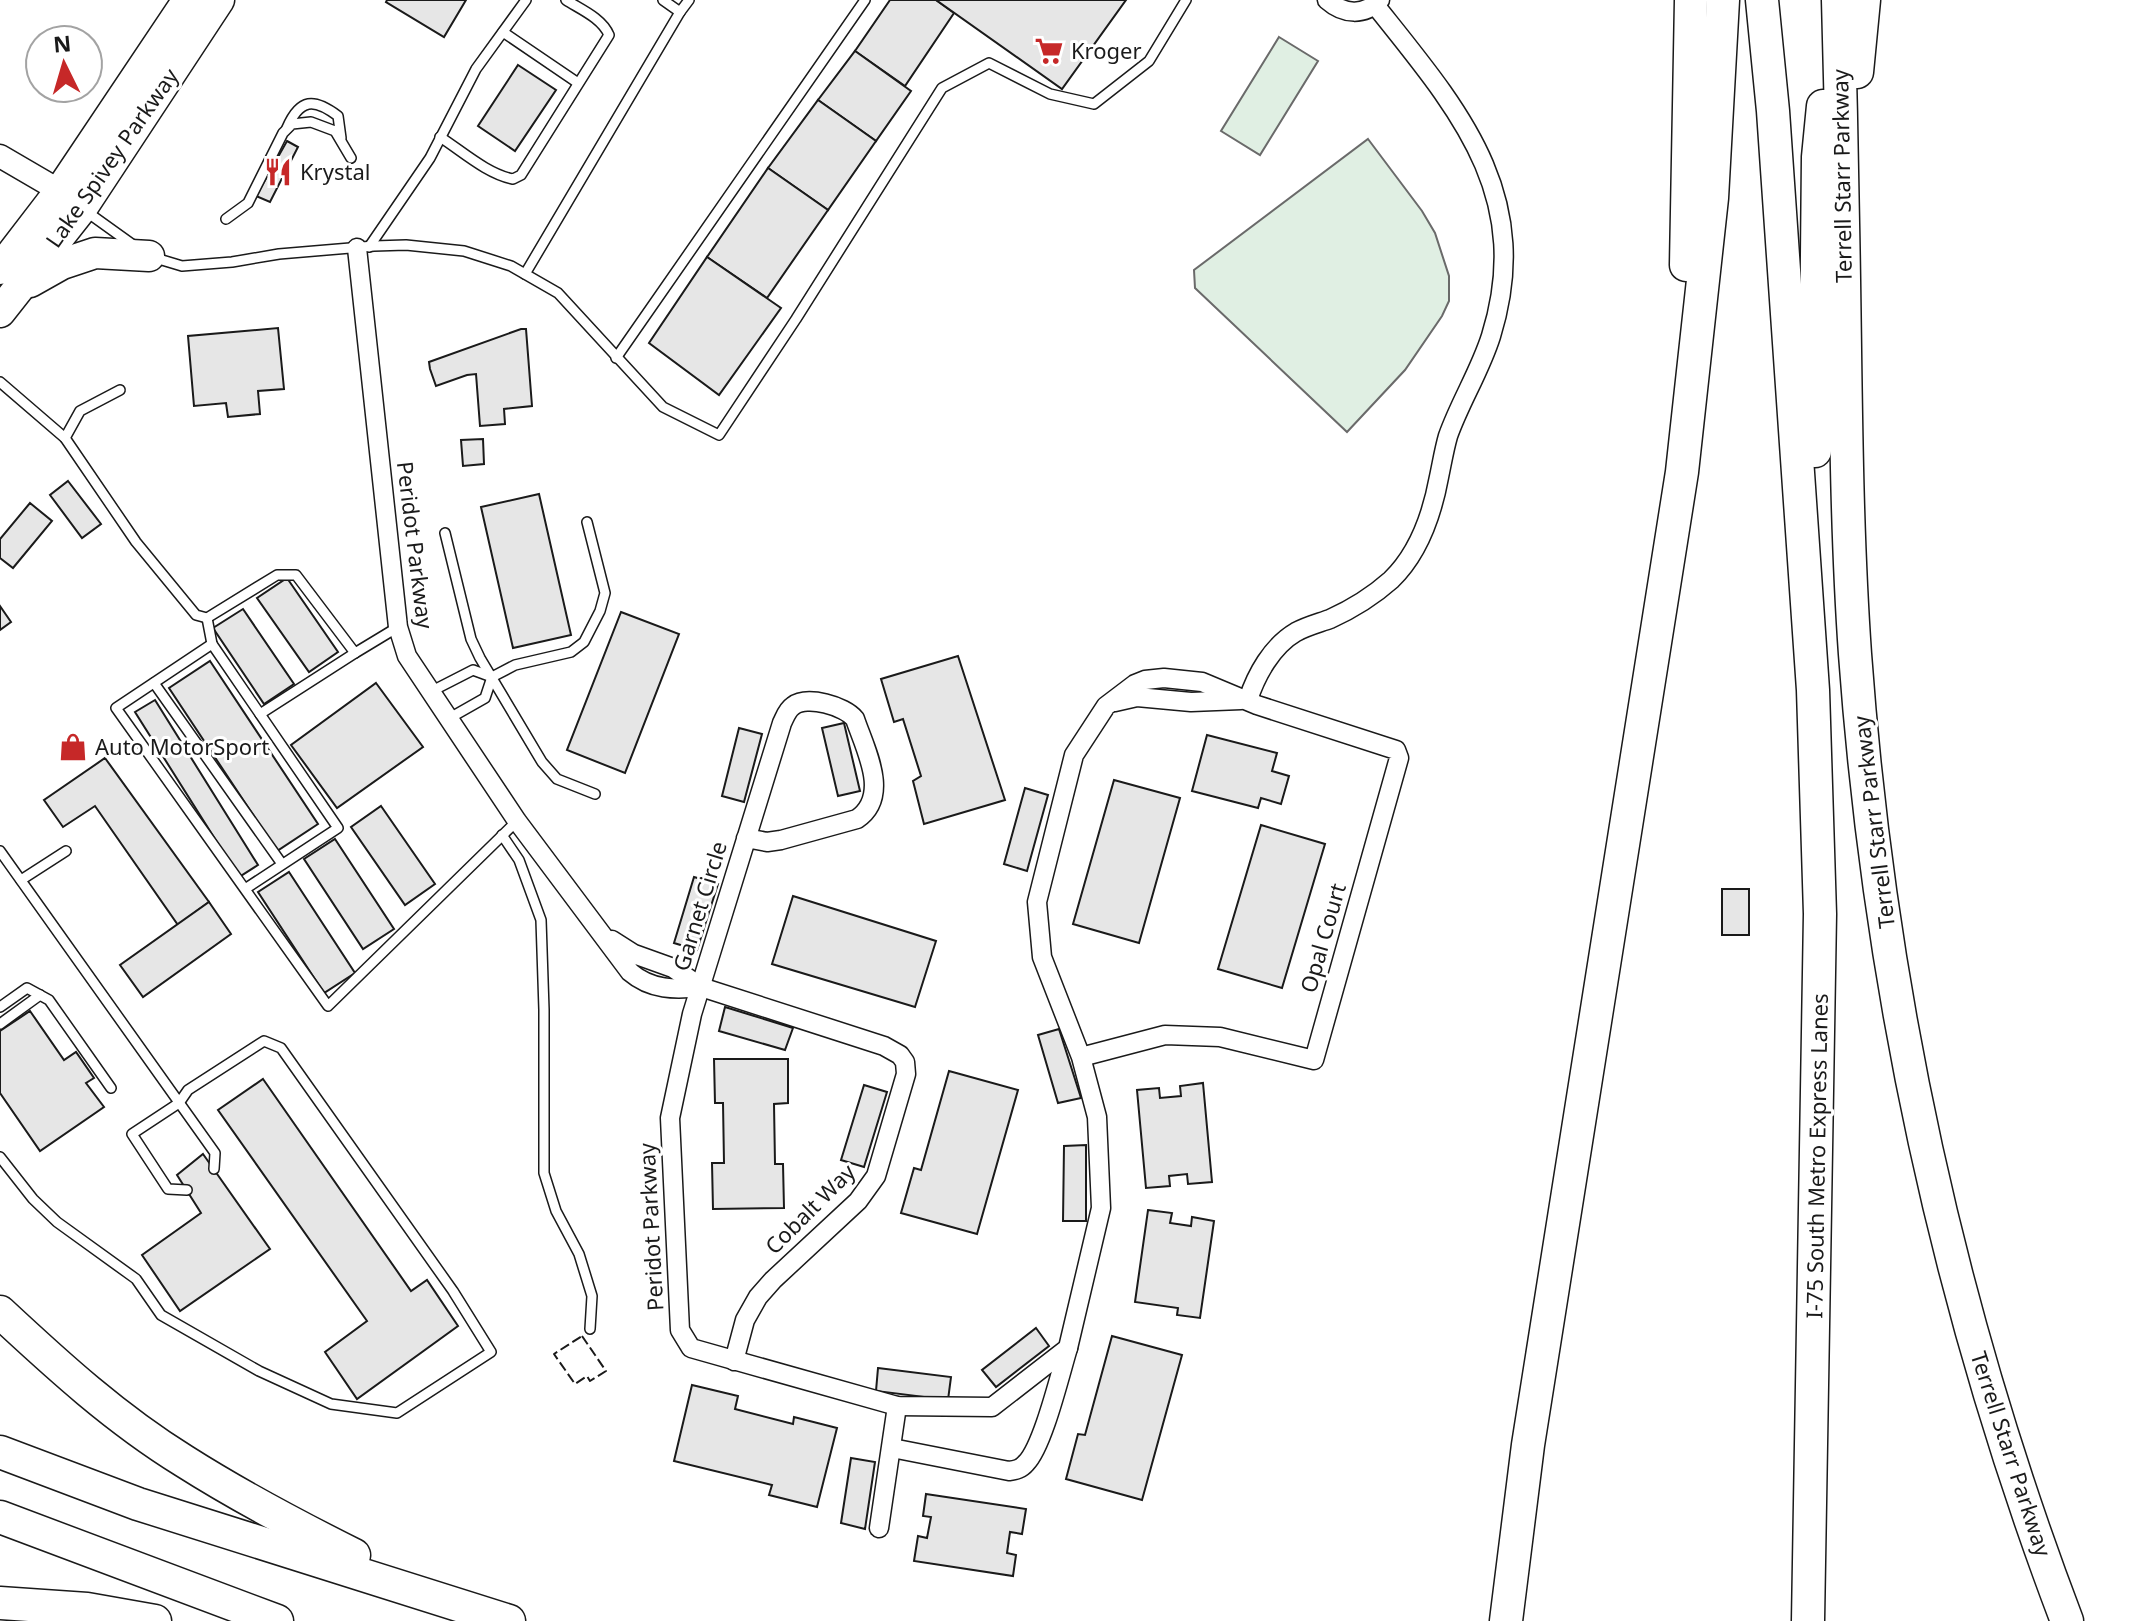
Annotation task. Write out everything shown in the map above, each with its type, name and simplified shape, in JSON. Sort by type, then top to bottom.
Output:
[{"type":"highway","name":"Lake Spivey Parkway","points":[[71,200],[188,0]]},
{"type":"highway","name":"Lake Spivey Parkway","points":[[6,290],[219,0]]},
{"type":"highway","points":[[1682,472],[1691,0]]},
{"type":"highway","points":[[1506,1621],[1528,1445],[1682,472],[1712,198],[1723,0]]},
{"type":"highway","points":[[1762,0],[1774,126],[1813,690]]},
{"type":"highway","points":[[1813,690],[1818,157],[1836,0]]},
{"type":"highway","name":"Terrell Starr Parkway","points":[[1836,0],[1847,500],[1855,653],[1869,807],[1893,975],[1924,1142],[1956,1277],[2021,1492],[2067,1621]]},
{"type":"highway","points":[[1843,223],[1864,0]]},
{"type":"highway","points":[[6,290],[62,264],[95,253],[149,256]]},
{"type":"highway","name":"I-75 South Metro Express Lanes","points":[[1808,1621],[1820,914],[1813,690]]},
{"type":"highway","points":[[0,1312],[83,1388],[183,1461],[273,1515],[443,1599]]},
{"type":"highway","points":[[0,1452],[138,1504],[509,1621]]},
{"type":"highway","points":[[0,1517],[277,1621]]},
{"type":"highway","points":[[0,1603],[87,1609],[155,1621]]},
{"type":"street","points":[[892,1448],[1009,1471],[1020,1469],[1037,1447],[1068,1348],[1101,1208],[1097,1117],[1081,1057],[1042,957],[1037,902],[1074,755],[1106,706],[1135,684],[1164,678],[1202,682],[1248,700],[1264,666],[1288,638],[1371,596],[1401,569],[1418,543],[1432,509],[1449,434],[1485,351],[1499,301],[1503,263],[1501,227],[1492,184],[1481,154],[1433,77],[1378,2],[1366,10],[1355,12],[1344,11],[1327,0]]},
{"type":"street","points":[[0,156],[71,200]]},
{"type":"street","name":"Peridot Parkway","points":[[363,247],[398,627],[407,656],[517,821],[635,976],[670,990],[701,987],[692,1014],[670,1118],[680,1330],[691,1348],[897,1406],[992,1407],[1068,1348]]},
{"type":"street","name":"Opal Court","points":[[1081,1057],[1165,1035],[1220,1037],[1314,1060],[1399,758],[1396,750],[1248,700]]},
{"type":"street","name":"Garnet Circle","points":[[701,987],[746,838],[782,723],[790,708],[808,701],[839,707],[850,713],[855,719],[874,778],[874,797],[867,811],[857,819],[781,840],[746,838]]},
{"type":"street","name":"Cobalt Way","points":[[701,987],[892,1049],[903,1059],[906,1070],[905,1084],[876,1176],[858,1201],[758,1297],[745,1320],[734,1361]]},
{"type":"street","points":[[879,1528],[897,1406]]},
{"type":"lane","points":[[363,247],[430,158],[476,69],[526,0]]},
{"type":"lane","points":[[440,137],[488,169],[513,179],[521,175],[609,35],[598,21],[566,0]]},
{"type":"lane","points":[[663,0],[680,12]]},
{"type":"lane","points":[[525,274],[689,0]]},
{"type":"lane","points":[[616,358],[865,0]]},
{"type":"lane","points":[[71,200],[149,256],[182,266],[406,245],[464,251],[511,266],[558,293],[663,407],[719,435],[942,88],[989,63],[1050,94],[1094,104],[1149,61],[1186,0]]},
{"type":"lane","points":[[503,32],[578,83]]},
{"type":"lane","points":[[226,219],[248,203],[297,109],[306,104],[322,105],[338,116],[341,141]]},
{"type":"lane","points":[[286,130],[292,124],[311,122],[335,131],[351,158]]},
{"type":"lane","points":[[0,382],[65,438],[136,542],[196,615],[207,618],[277,575],[296,575],[355,653]]},
{"type":"lane","points":[[65,438],[80,411],[120,390]]},
{"type":"lane","points":[[448,719],[485,698],[492,677],[515,665],[571,652],[584,642],[600,611],[605,593],[587,522]]},
{"type":"lane","points":[[445,533],[471,639],[480,658],[542,762],[557,779],[595,794]]},
{"type":"lane","points":[[207,618],[212,644],[338,828],[245,889]]},
{"type":"lane","points":[[260,714],[398,627]]},
{"type":"lane","points":[[212,644],[116,708],[328,1006],[517,821]]},
{"type":"lane","points":[[430,692],[473,670],[492,677]]},
{"type":"lane","points":[[154,683],[282,864]]},
{"type":"lane","points":[[502,835],[519,860],[541,920],[544,1173],[556,1211],[579,1254],[592,1296],[590,1329]]},
{"type":"lane","points":[[0,851],[215,1153],[214,1169]]},
{"type":"lane","points":[[21,880],[66,851]]},
{"type":"lane","points":[[0,1007],[27,988],[49,1000],[111,1088]]},
{"type":"lane","points":[[0,1024],[40,995]]},
{"type":"lane","points":[[0,1157],[33,1199],[57,1222],[136,1279],[161,1315],[259,1371],[331,1404],[397,1413],[491,1352],[453,1291],[281,1048],[264,1041],[188,1090],[179,1103],[132,1134],[168,1189],[187,1190]]},
{"type":"green space","points":[[1279,37],[1318,61],[1260,155],[1221,131]]},
{"type":"green space","points":[[1368,139],[1435,233],[1449,276],[1449,301],[1405,370],[1347,432],[1195,288],[1194,270]]},
{"type":"building","points":[[387,0],[466,0],[444,37]]},
{"type":"building","points":[[890,0],[936,0],[954,13],[905,86],[855,51]]},
{"type":"building","name":"Kroger","points":[[936,0],[1126,0],[1062,89]]},
{"type":"building","points":[[855,51],[911,91],[876,141],[818,100]]},
{"type":"building","points":[[518,65],[556,90],[515,151],[478,126]]},
{"type":"building","points":[[818,100],[876,141],[828,210],[768,168]]},
{"type":"building","name":"Krystal","points":[[287,141],[298,147],[270,202],[256,196]]},
{"type":"building","points":[[768,168],[828,210],[767,298],[707,257]]},
{"type":"building","points":[[707,257],[781,308],[719,395],[649,343]]},
{"type":"building","points":[[278,328],[284,389],[258,391],[260,414],[228,417],[226,403],[194,406],[188,336]]},
{"type":"building","points":[[526,329],[532,406],[504,409],[505,424],[480,426],[476,374],[436,386],[429,362]]},
{"type":"building","points":[[483,439],[484,464],[463,466],[461,440]]},
{"type":"building","points":[[68,481],[101,524],[82,538],[50,495]]},
{"type":"building","points":[[539,494],[571,635],[513,648],[481,507]]},
{"type":"building","points":[[30,503],[52,521],[13,568],[0,558],[0,539]]},
{"type":"building","points":[[287,578],[338,652],[309,672],[257,598]]},
{"type":"building","points":[[0,606],[11,622],[0,630]]},
{"type":"building","points":[[243,609],[294,684],[264,704],[213,628]]},
{"type":"building","points":[[621,612],[679,634],[625,773],[567,750]]},
{"type":"building","points":[[958,656],[1005,800],[924,824],[913,781],[921,776],[903,719],[894,722],[881,679]]},
{"type":"building","points":[[210,661],[318,824],[277,851],[169,688]]},
{"type":"building","points":[[376,683],[423,747],[337,808],[291,745]]},
{"type":"building","points":[[155,700],[258,865],[239,877],[135,712]]},
{"type":"building","points":[[844,723],[860,791],[838,796],[822,728]]},
{"type":"building","points":[[739,728],[762,734],[744,802],[722,796]]},
{"type":"building","points":[[1207,735],[1277,753],[1272,771],[1289,776],[1281,804],[1261,798],[1258,808],[1192,791]]},
{"type":"building","points":[[105,758],[209,902],[178,925],[95,806],[63,827],[44,800]]},
{"type":"building","points":[[1114,780],[1180,798],[1139,943],[1073,924]]},
{"type":"building","points":[[1025,788],[1048,795],[1027,871],[1004,864]]},
{"type":"building","points":[[381,806],[435,884],[405,905],[351,827]]},
{"type":"building","points":[[1261,825],[1325,844],[1282,988],[1218,969]]},
{"type":"building","points":[[335,839],[394,929],[363,949],[304,859]]},
{"type":"building","points":[[289,872],[355,973],[324,993],[258,892]]},
{"type":"building","points":[[694,877],[718,884],[697,950],[674,943]]},
{"type":"building","points":[[1722,889],[1749,889],[1749,935],[1722,935]]},
{"type":"building","points":[[793,896],[936,941],[915,1007],[772,964]]},
{"type":"building","points":[[209,902],[231,934],[143,997],[120,965]]},
{"type":"building","points":[[725,1007],[793,1028],[785,1050],[719,1031]]},
{"type":"building","points":[[30,1011],[64,1060],[76,1052],[94,1078],[86,1083],[104,1107],[40,1151],[0,1093],[0,1031]]},
{"type":"building","points":[[1059,1029],[1081,1098],[1058,1103],[1038,1035]]},
{"type":"building","points":[[714,1059],[788,1059],[788,1103],[774,1104],[775,1164],[783,1164],[784,1208],[713,1209],[712,1163],[724,1163],[723,1103],[715,1103]]},
{"type":"building","points":[[949,1071],[1018,1090],[977,1234],[901,1213],[914,1168],[921,1170]]},
{"type":"building","points":[[263,1079],[411,1291],[427,1280],[458,1326],[357,1399],[325,1352],[367,1321],[218,1110]]},
{"type":"building","points":[[1203,1083],[1212,1182],[1188,1184],[1187,1174],[1169,1176],[1170,1186],[1146,1188],[1137,1090],[1159,1088],[1160,1098],[1181,1096],[1180,1086]]},
{"type":"building","points":[[864,1085],[887,1092],[864,1167],[841,1160]]},
{"type":"building","points":[[1086,1145],[1086,1221],[1063,1221],[1064,1146]]},
{"type":"building","points":[[203,1154],[270,1249],[180,1311],[142,1255],[201,1213],[177,1175]]},
{"type":"building","points":[[1148,1210],[1172,1213],[1170,1223],[1191,1226],[1192,1217],[1214,1221],[1200,1318],[1177,1315],[1178,1308],[1135,1302]]},
{"type":"building","points":[[1036,1328],[1049,1346],[996,1387],[982,1370]]},
{"type":"building","points":[[1112,1336],[1182,1355],[1142,1500],[1066,1479],[1078,1434],[1085,1435]]},
{"type":"building","points":[[878,1368],[951,1377],[948,1400],[876,1391]]},
{"type":"building","points":[[692,1385],[738,1396],[735,1409],[793,1424],[794,1417],[837,1428],[817,1507],[769,1495],[772,1485],[674,1461]]},
{"type":"building","points":[[851,1458],[875,1462],[865,1529],[841,1523]]},
{"type":"building","points":[[926,1494],[1026,1509],[1022,1534],[1010,1532],[1007,1553],[1016,1555],[1013,1576],[914,1561],[918,1536],[927,1538],[931,1517],[923,1516]]},
{"type":"fence","points":[[582,1336],[606,1371],[590,1381],[587,1376],[575,1384],[554,1354],[582,1336]]},
{"type":"place","name":"Kroger","points":[[1049,51]]},
{"type":"place","name":"Krystal","points":[[278,172]]},
{"type":"place","name":"Auto MotorSport","points":[[73,747]]}]
